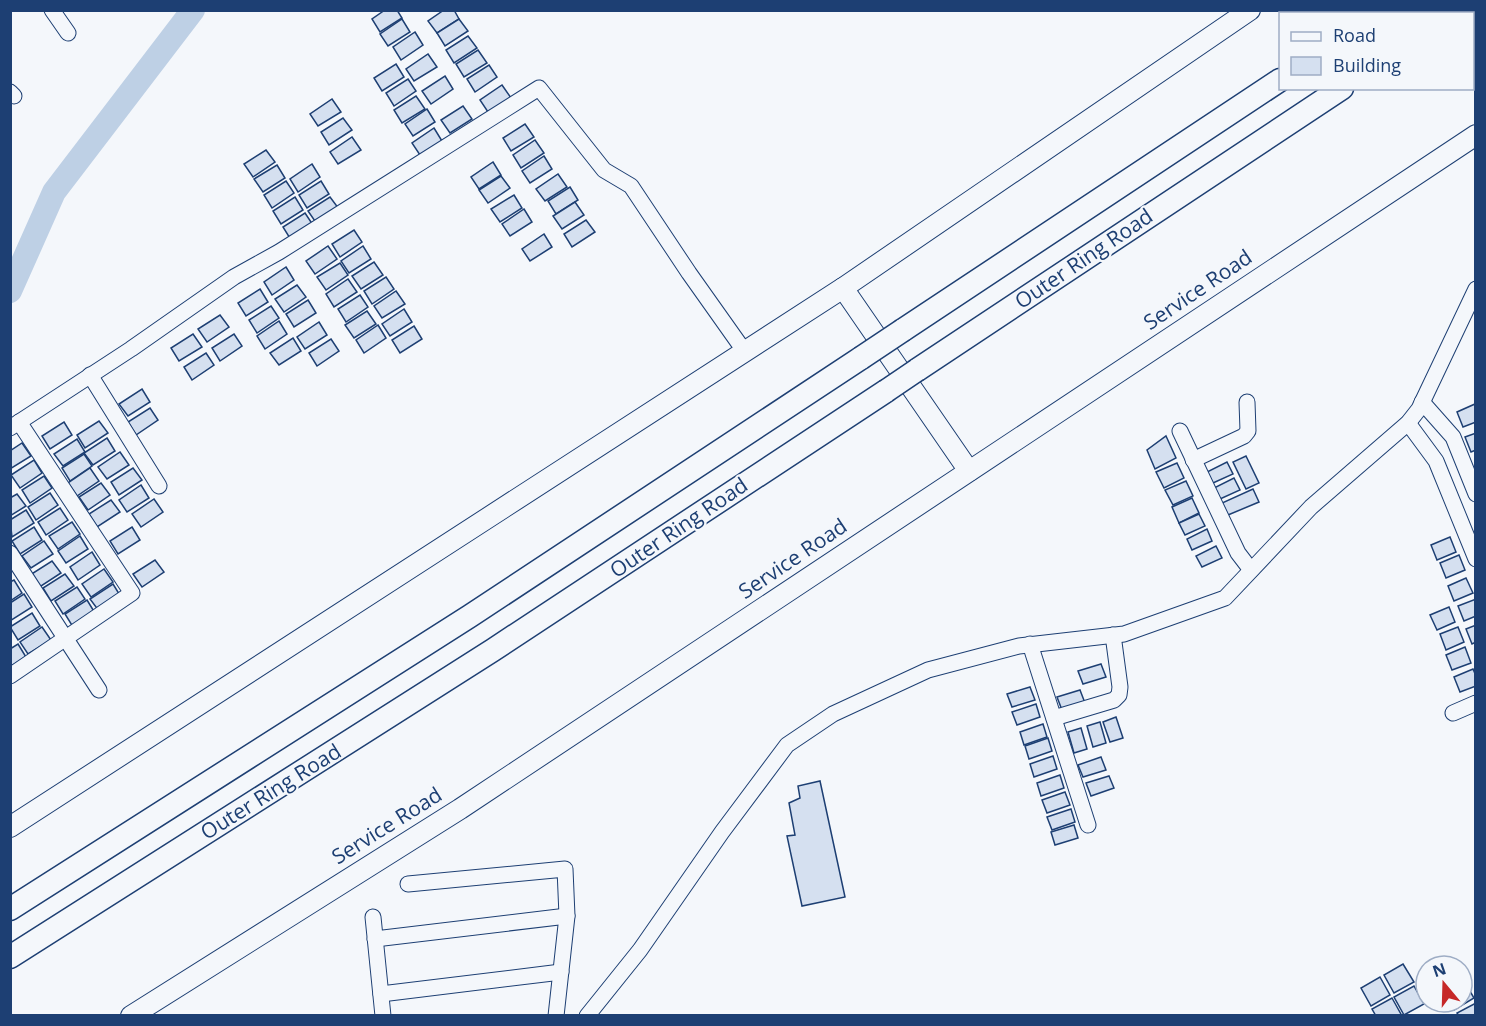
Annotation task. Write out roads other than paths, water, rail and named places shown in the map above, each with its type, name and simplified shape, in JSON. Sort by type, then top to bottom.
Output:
[{"type":"highway","name":"Outer Ring Road","points":[[10,909],[450,628],[1279,81]]},
{"type":"highway","name":"Outer Ring Road","points":[[10,957],[483,656],[1339,90]]},
{"type":"main road","points":[[10,827],[843,288],[1250,10]]},
{"type":"main road","name":"Service Road","points":[[131,1016],[460,809],[1476,135]]},
{"type":"main road","points":[[843,288],[969,471]]},
{"type":"street","points":[[52,10],[68,33]]},
{"type":"street","points":[[10,676],[132,593],[15,425],[234,277],[279,252],[539,88],[604,170],[631,186],[688,273],[745,352]]},
{"type":"street","points":[[587,1016],[640,950],[787,745],[833,714],[928,670],[1030,644],[1124,634],[1225,598],[1311,507],[1408,423],[1422,402],[1476,289]]},
{"type":"street","points":[[90,375],[159,486]]},
{"type":"street","points":[[1193,460],[1244,436],[1248,430],[1247,402]]},
{"type":"street","points":[[1422,402],[1453,437],[1476,494]]},
{"type":"street","points":[[1408,423],[1436,461],[1476,559]]},
{"type":"street","points":[[1180,431],[1238,553],[1251,570]]},
{"type":"street","points":[[10,553],[99,690]]},
{"type":"street","points":[[1054,718],[1114,700],[1119,695],[1113,635]]},
{"type":"street","points":[[1030,644],[1088,825]]},
{"type":"street","points":[[1453,713],[1476,703]]},
{"type":"street","points":[[408,884],[565,869],[567,916],[556,1016]]},
{"type":"street","points":[[375,939],[567,916]]},
{"type":"street","points":[[373,917],[383,1016]]},
{"type":"street","points":[[381,994],[561,972]]},
{"type":"waterway","points":[[10,291],[54,192],[193,10]]}]
